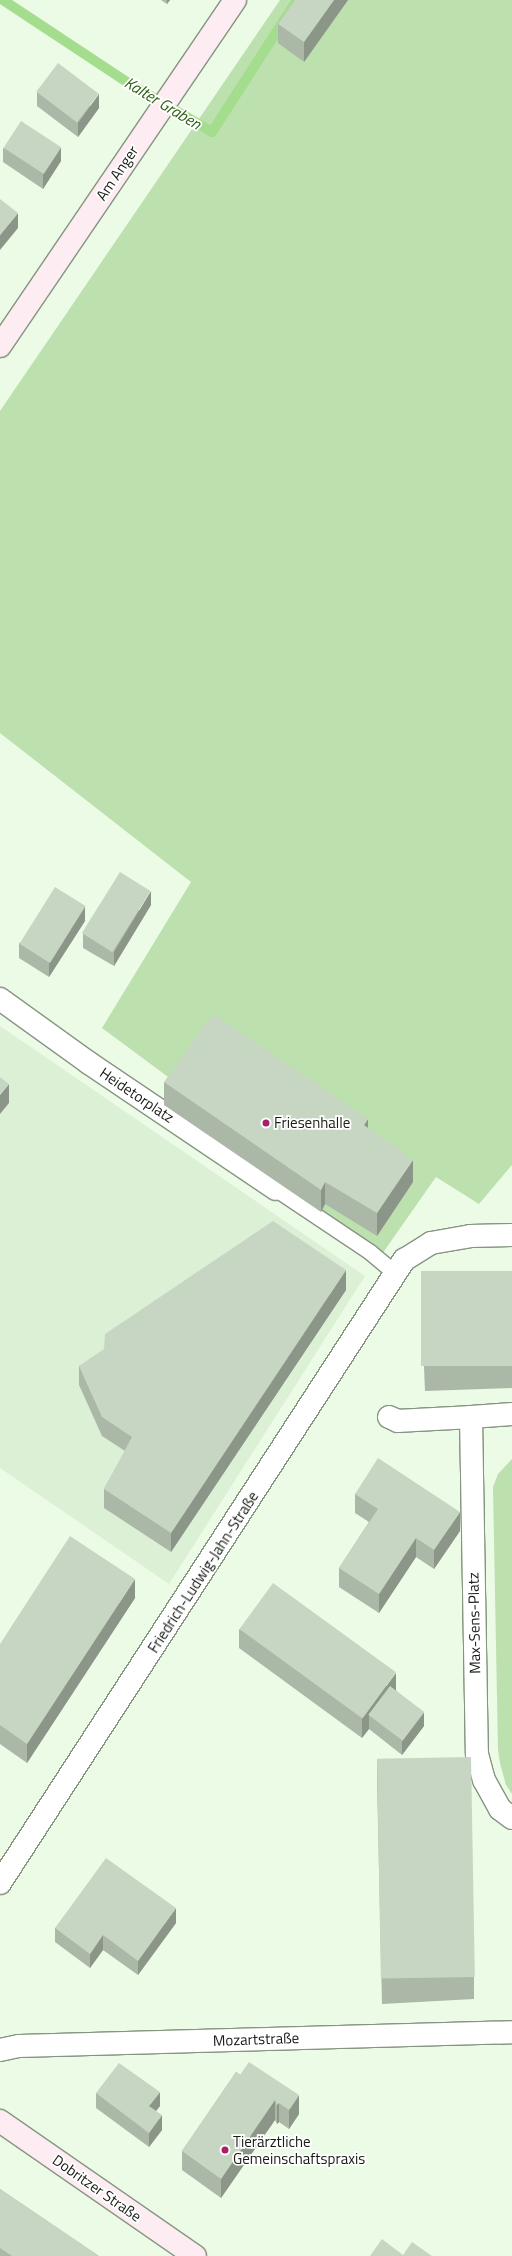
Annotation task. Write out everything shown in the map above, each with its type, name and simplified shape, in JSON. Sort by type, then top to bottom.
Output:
[{"type":"street","name":"Am Anger","points":[[0,346],[235,0]]},
{"type":"street","name":"Heidetorplatz","points":[[0,999],[89,1063],[276,1189]]},
{"type":"street","points":[[399,1266],[426,1245],[443,1240],[512,1235]]},
{"type":"street","name":"Friedrich-Ludwig-Jahn-Straße","points":[[0,1883],[326,1383],[399,1266]]},
{"type":"street","points":[[389,1417],[398,1421],[512,1414]]},
{"type":"street","name":"Max-Sens-Platz","points":[[471,1417],[476,1754],[484,1780],[493,1798],[500,1809],[512,1818]]},
{"type":"street","name":"Mozartstraße","points":[[0,2050],[18,2046],[512,2032]]},
{"type":"street","name":"Dobritzer Straße","points":[[0,2121],[195,2256]]},
{"type":"lane","points":[[276,1189],[370,1252],[399,1266]]},
{"type":"shaded area","points":[[0,1026],[365,1276],[169,1584],[0,1468]]},
{"type":"green space","points":[[280,0],[512,0],[512,1165],[479,1204],[436,1177],[382,1254],[321,1212],[179,1085],[102,1028],[191,882],[0,733],[0,411]]},
{"type":"green space","points":[[512,1459],[512,1794],[506,1785],[498,1750],[493,1487],[498,1474]]},
{"type":"building","points":[[295,0],[334,0],[304,42],[278,24]]},
{"type":"building","points":[[58,63],[99,94],[77,122],[36,92]]},
{"type":"building","points":[[21,121],[61,147],[44,174],[4,148]]},
{"type":"building","points":[[0,199],[18,213],[0,235]]},
{"type":"building","points":[[120,872],[151,891],[112,952],[82,933]]},
{"type":"building","points":[[55,887],[86,906],[50,963],[19,944]]},
{"type":"building","name":"Friesenhalle","points":[[213,1014],[368,1119],[364,1125],[413,1160],[377,1213],[325,1182],[321,1190],[164,1082]]},
{"type":"building","points":[[0,1077],[9,1084],[0,1095]]},
{"type":"building","points":[[273,1221],[346,1270],[171,1533],[104,1489],[132,1437],[102,1417],[79,1366],[104,1349],[105,1334]]},
{"type":"building","points":[[421,1271],[512,1271],[512,1366],[421,1366]]},
{"type":"building","points":[[378,1458],[460,1512],[434,1550],[416,1538],[379,1594],[339,1568],[378,1509],[355,1494]]},
{"type":"building","points":[[70,1536],[135,1579],[27,1744],[0,1725],[0,1644]]},
{"type":"building","points":[[273,1583],[396,1672],[362,1718],[239,1629]]},
{"type":"building","points":[[390,1686],[424,1712],[403,1741],[368,1715]]},
{"type":"building","points":[[471,1757],[475,1977],[381,1979],[377,1759]]},
{"type":"building","points":[[106,1858],[176,1908],[138,1961],[103,1935],[90,1954],[55,1928]]},
{"type":"building","name":"Tierärztliche Gemeinschaftspraxis","points":[[249,2062],[299,2095],[289,2110],[279,2103],[277,2105],[275,2100],[221,2179],[182,2151],[236,2072],[240,2075]]},
{"type":"building","points":[[119,2063],[160,2092],[149,2106],[162,2115],[149,2133],[96,2093]]},
{"type":"building","points":[[0,2189],[99,2256],[12,2256],[0,2248]]},
{"type":"building","points":[[382,2239],[403,2255],[412,2242],[432,2256],[370,2256]]},
{"type":"waterway","name":"Kalter Graben","points":[[3,0],[130,84],[212,132],[297,0]]},
{"type":"place","name":"Friesenhalle","points":[[266,1123]]},
{"type":"place","name":"Tierärztliche Gemeinschaftspraxis","points":[[225,2150]]}]
